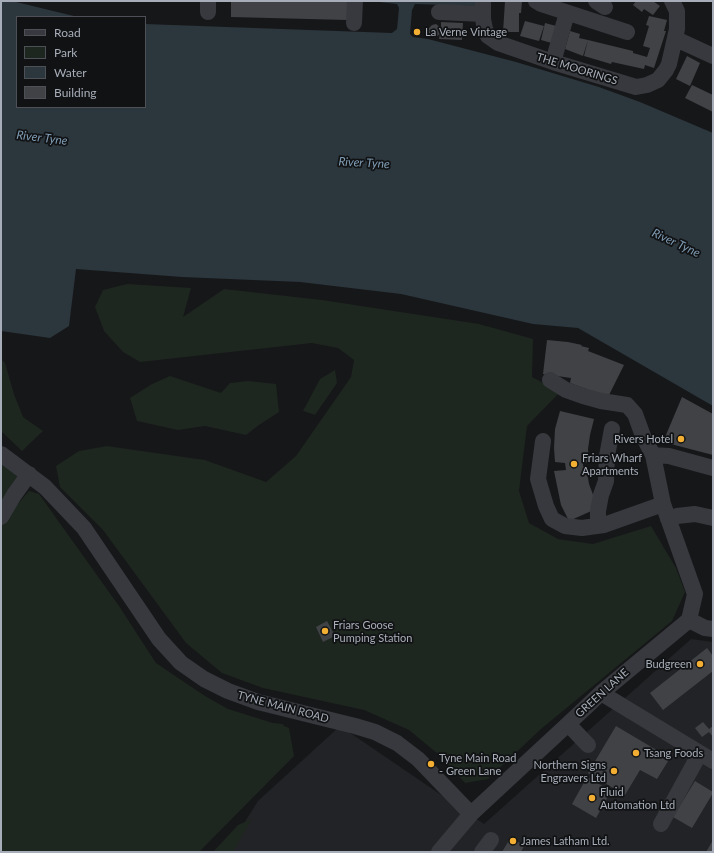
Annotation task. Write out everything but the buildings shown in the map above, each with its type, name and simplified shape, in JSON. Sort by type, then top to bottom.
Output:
[{"type":"street","points":[[354,23],[355,1]]},
{"type":"street","points":[[536,1],[541,4],[572,10],[627,32]]},
{"type":"street","name":"THE MOORINGS","points":[[483,7],[485,29],[488,36],[505,47],[628,85],[642,86],[658,80],[666,70],[672,57],[678,19],[677,11],[672,1]]},
{"type":"street","points":[[439,12],[483,7]]},
{"type":"street","points":[[553,62],[572,10]]},
{"type":"street","points":[[676,39],[713,56]]},
{"type":"street","points":[[550,380],[566,390],[583,396],[601,401],[627,405],[635,414],[643,436],[653,455],[662,504],[695,594],[688,620],[705,628],[713,629]]},
{"type":"street","points":[[598,526],[601,495],[606,481],[607,456],[612,429]]},
{"type":"street","points":[[543,442],[538,479],[546,506],[552,519],[565,526],[582,528],[604,525],[662,504]]},
{"type":"street","name":"TYNE MAIN ROAD","points":[[1,454],[45,487],[84,528],[159,639],[181,663],[204,679],[236,694],[258,702],[375,732],[392,741],[418,759],[471,814]]},
{"type":"street","points":[[653,455],[669,456],[713,468]]},
{"type":"street","points":[[1,517],[29,474]]},
{"type":"street","points":[[668,519],[677,516],[695,514],[713,518]]},
{"type":"street","name":"GREEN LANE","points":[[439,852],[471,814],[601,693],[688,620]]},
{"type":"street","points":[[601,693],[706,757],[661,824]]},
{"type":"street","points":[[568,724],[588,745]]},
{"type":"shaded area","points":[[691,639],[713,642],[713,852],[226,852],[258,801],[340,726],[484,824]]},
{"type":"green space","points":[[127,284],[191,288],[183,317],[224,289],[322,300],[479,324],[533,339],[532,377],[560,392],[527,426],[519,491],[529,523],[558,539],[593,544],[651,526],[676,568],[685,592],[672,621],[541,729],[488,779],[465,783],[438,754],[409,730],[364,710],[263,688],[222,673],[186,643],[103,530],[60,487],[56,466],[79,451],[107,446],[205,460],[266,482],[296,456],[351,377],[354,360],[338,348],[312,343],[140,362],[123,352],[104,331],[95,307],[103,290]]},
{"type":"green space","points":[[1,359],[5,363],[14,394],[23,417],[43,431],[22,451],[1,431]]},
{"type":"green space","points":[[335,370],[337,383],[315,415],[303,411],[320,379]]},
{"type":"green space","points":[[170,376],[221,393],[230,383],[248,381],[276,384],[279,412],[246,435],[205,426],[178,430],[137,421],[130,398],[152,384]]},
{"type":"green space","points":[[1,463],[19,476],[1,508]]},
{"type":"green space","points":[[29,491],[39,494],[119,606],[156,663],[205,696],[228,709],[273,723],[283,724],[289,728],[294,756],[199,852],[1,852],[1,509],[10,513]]},
{"type":"green space","points":[[252,819],[233,852],[213,852],[238,825]]},
{"type":"water","name":"River Tyne","points":[[1,1],[12,1],[74,16],[16,16],[16,108],[146,108],[146,24],[392,33],[397,29],[399,8],[397,4],[370,1],[477,1],[477,6],[415,4],[412,10],[410,34],[413,37],[428,39],[516,62],[599,87],[640,102],[713,133],[713,406],[578,328],[533,324],[401,294],[300,282],[182,277],[76,269],[69,326],[50,338],[1,331]]},
{"type":"place","name":"La Verne Vintage","points":[[417,32]]},
{"type":"place","name":"Rivers Hotel","points":[[681,439]]},
{"type":"place","name":"Friars Wharf Apartments","points":[[574,464]]},
{"type":"place","name":"Friars Goose Pumping Station","points":[[325,631]]},
{"type":"place","name":"Budgreen","points":[[700,664]]},
{"type":"place","name":"Tsang Foods","points":[[636,753]]},
{"type":"place","name":"Tyne Main Road - Green Lane","points":[[431,764]]},
{"type":"place","name":"Northern Signs Engravers Ltd","points":[[614,771]]},
{"type":"place","name":"Fluid Automation Ltd","points":[[592,798]]},
{"type":"place","name":"James Latham Ltd.","points":[[513,841]]}]
